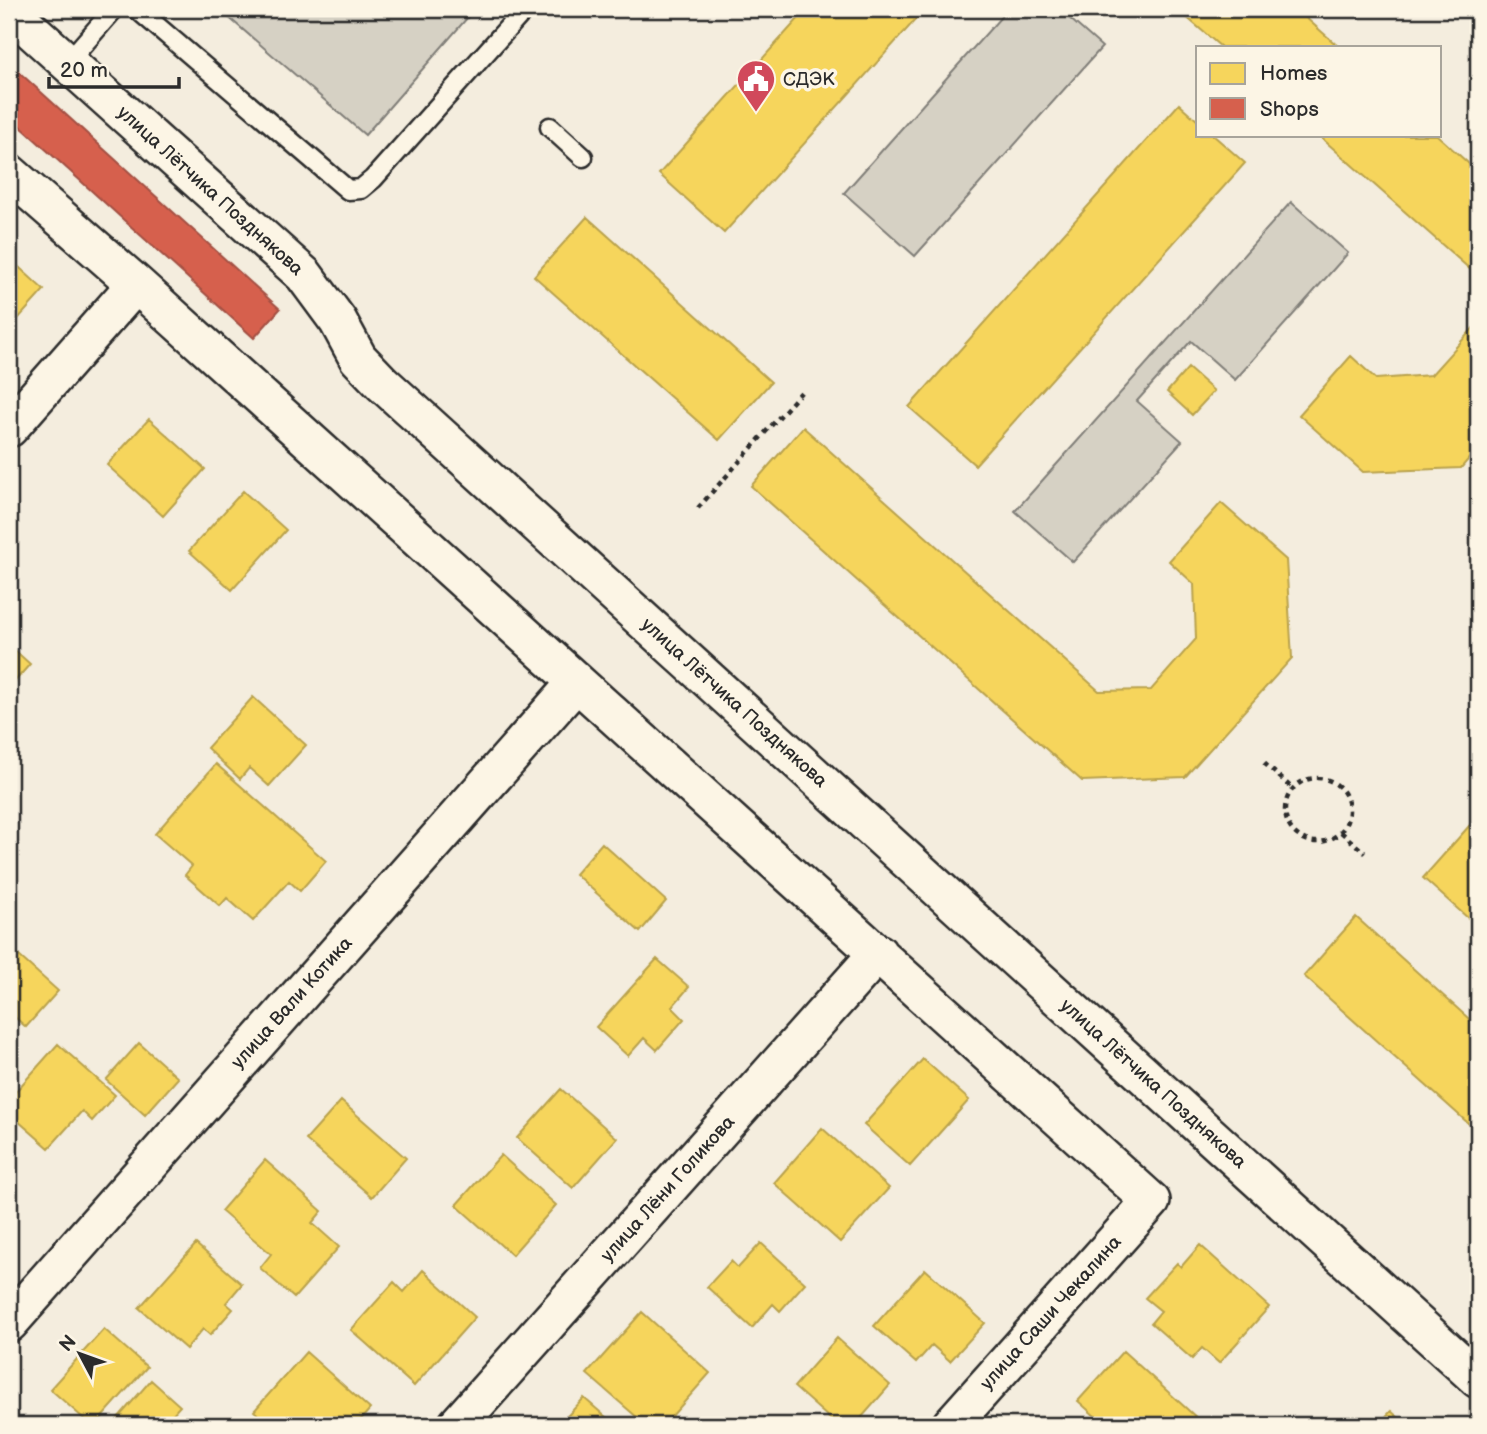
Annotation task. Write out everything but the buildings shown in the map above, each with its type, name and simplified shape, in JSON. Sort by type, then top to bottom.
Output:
[{"type":"street","name":"улица Лётчика Позднякова","points":[[9,10],[304,275],[338,321],[358,358],[382,383],[1478,1378]]},
{"type":"street","points":[[9,173],[136,284],[878,953]]},
{"type":"street","points":[[9,428],[136,284]]},
{"type":"street","name":"улица Вали Котика","points":[[9,1323],[576,683]]},
{"type":"street","name":"улица Саши Чекалина","points":[[878,953],[1151,1201],[951,1425]]},
{"type":"street","name":"улица Лёни Голикова","points":[[457,1425],[878,953]]},
{"type":"lane","points":[[67,62],[114,9]]},
{"type":"lane","points":[[137,9],[348,190],[361,189],[373,180],[525,9]]},
{"type":"lane","points":[[550,127],[583,157]]},
{"type":"path","points":[[698,508],[804,389]]},
{"type":"path","points":[[1264,763],[1293,789]]},
{"type":"path","points":[[1319,778],[1332,782],[1343,791],[1348,805],[1348,819],[1341,832],[1329,840],[1315,843],[1301,838],[1291,829],[1285,816],[1286,802],[1293,789],[1304,781],[1319,778]]},
{"type":"path","points":[[1341,832],[1365,853]]},
{"type":"shaded area","points":[[219,9],[475,9],[365,135]]},
{"type":"shaded area","points":[[1008,9],[1059,9],[1102,47],[915,256],[844,193]]},
{"type":"shaded area","points":[[1291,202],[1348,253],[1235,380],[1191,341],[1137,401],[1182,441],[1073,562],[1015,511]]},
{"type":"place","name":"СДЭК","points":[[756,113]]}]
